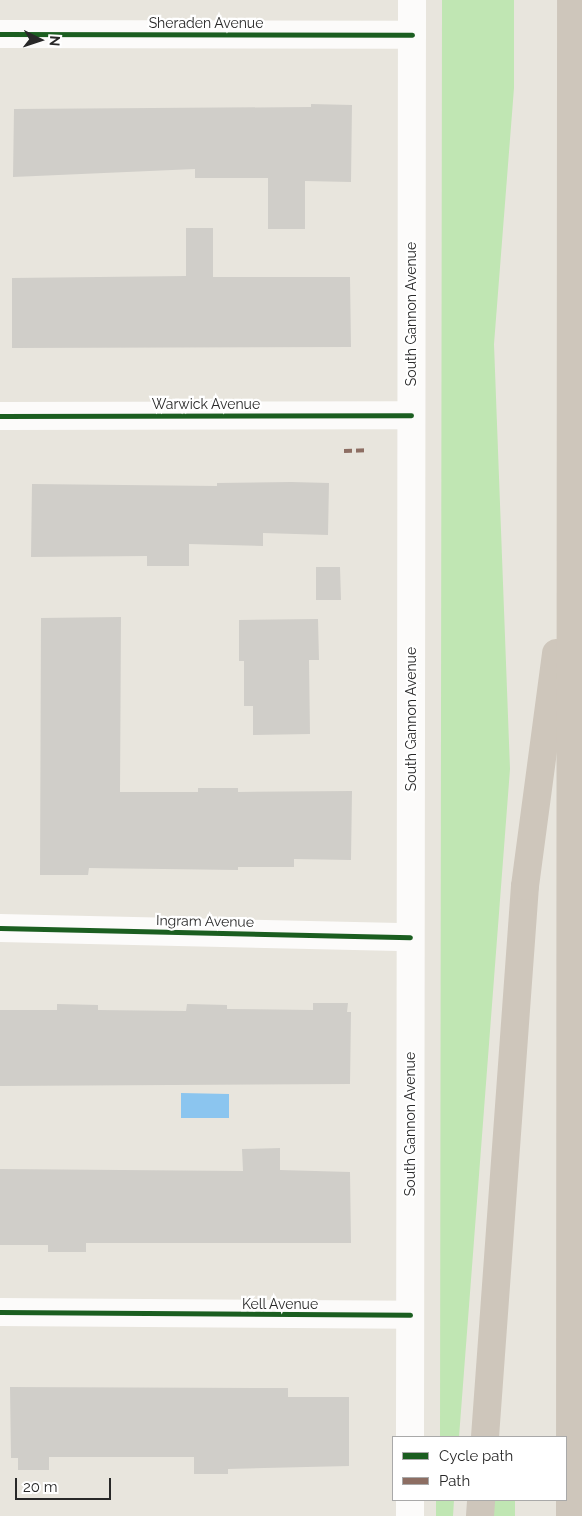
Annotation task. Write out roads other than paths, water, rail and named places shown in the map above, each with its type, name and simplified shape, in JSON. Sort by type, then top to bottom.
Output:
[{"type":"highway","points":[[570,1516],[571,0]]},
{"type":"highway","points":[[485,1436],[525,886],[570,545]]},
{"type":"highway","points":[[480,1516],[481,1501]]},
{"type":"street","name":"South Gannon Avenue","points":[[410,1436],[412,0]]},
{"type":"street","name":"Sheraden Avenue","points":[[0,34],[412,35]]},
{"type":"street","name":"Warwick Avenue","points":[[0,416],[411,415]]},
{"type":"street","name":"Ingram Avenue","points":[[0,928],[410,937]]},
{"type":"street","name":"Kell Avenue","points":[[0,1312],[410,1315]]},
{"type":"street","points":[[410,1501],[410,1516]]},
{"type":"water","points":[[181,1093],[229,1094],[229,1118],[181,1118]]}]
